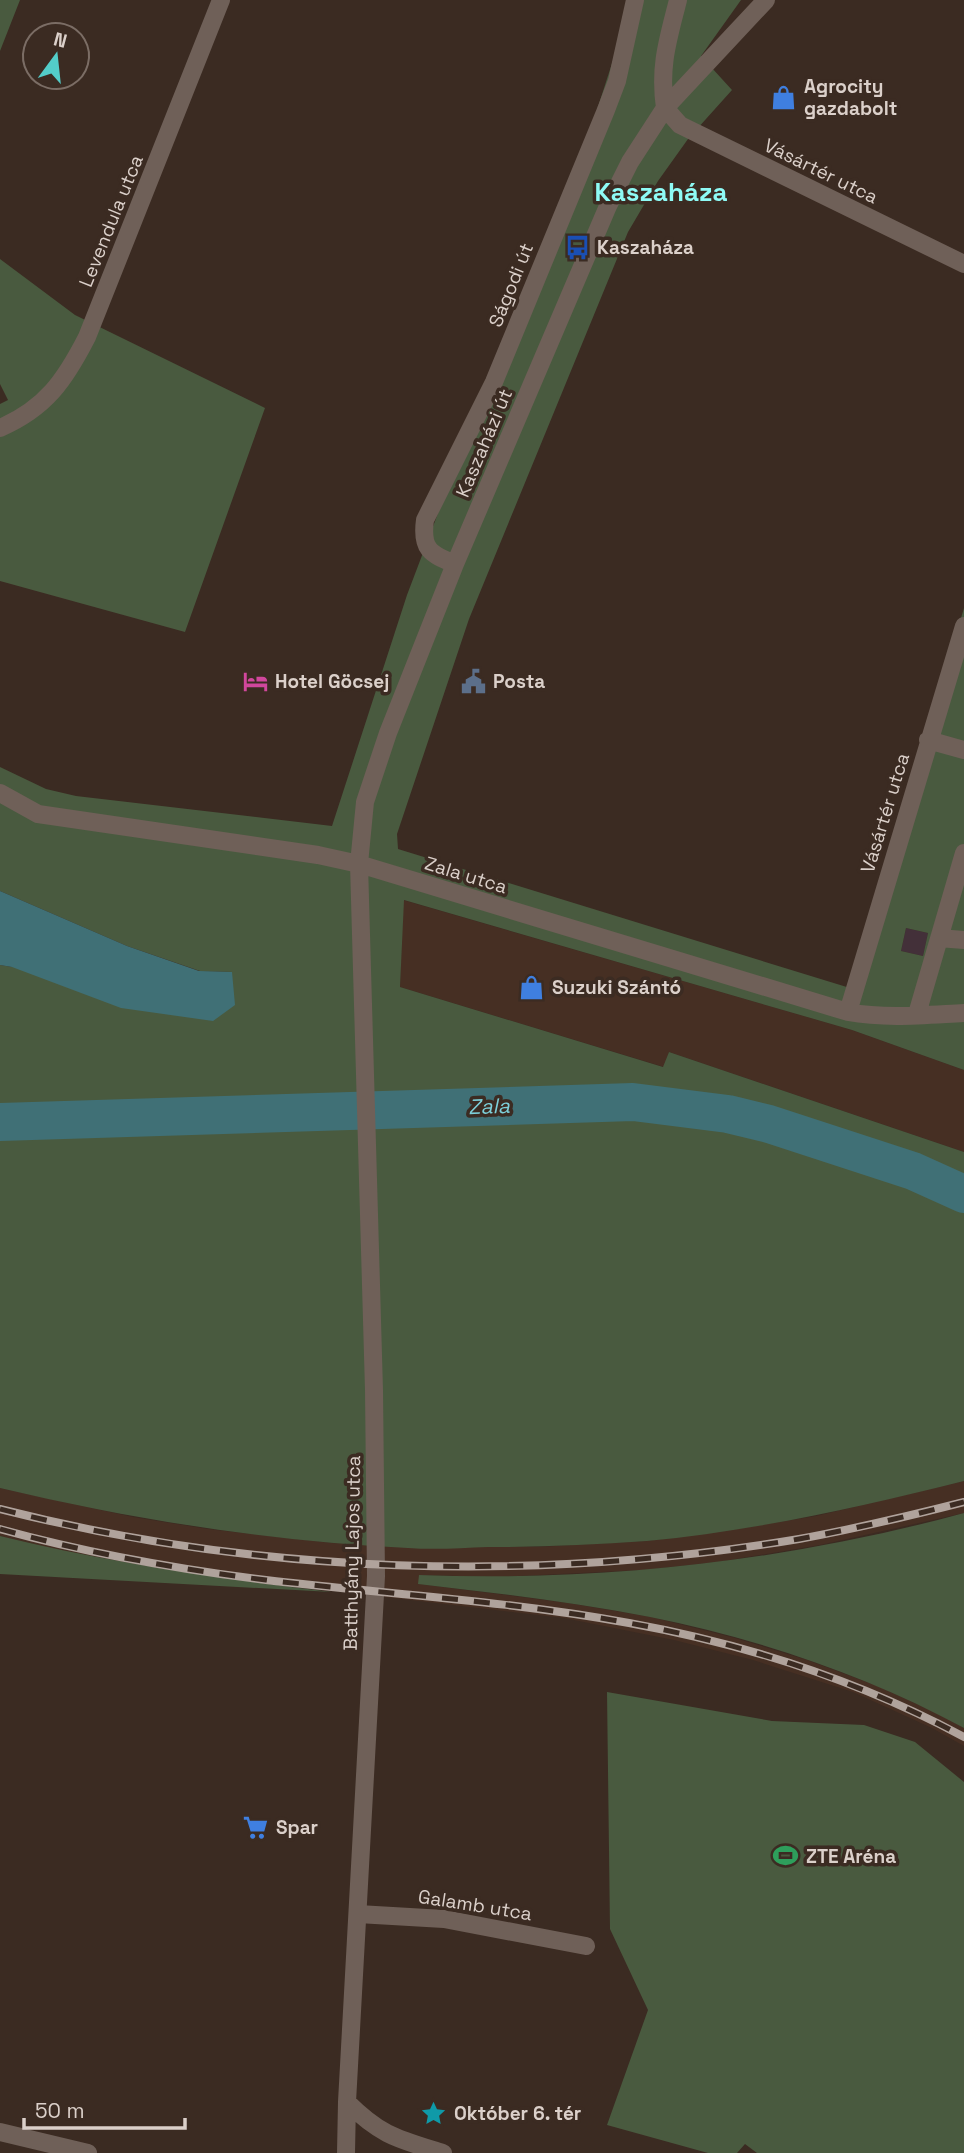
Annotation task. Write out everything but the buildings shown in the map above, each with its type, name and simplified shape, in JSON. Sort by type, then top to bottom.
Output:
[{"type":"street","name":"Levendula utca","points":[[0,428],[45,400],[62,382],[87,337],[221,0]]},
{"type":"street","name":"Ságodi út","points":[[455,564],[430,553],[422,537],[425,520],[494,382],[606,110],[620,70],[635,0]]},
{"type":"street","points":[[664,108],[661,82],[663,64],[678,0]]},
{"type":"street","name":"Kaszaházi út","points":[[360,953],[359,864],[365,802],[376,765],[455,564],[629,162],[664,108],[766,0]]},
{"type":"street","name":"Vásártér utca","points":[[664,108],[680,125],[964,264]]},
{"type":"street","name":"Vásártér utca","points":[[848,1012],[964,626]]},
{"type":"street","points":[[928,740],[964,750]]},
{"type":"street","name":"Zala utca","points":[[0,793],[38,814],[318,855],[359,864],[848,1012],[881,1016],[964,1013]]},
{"type":"street","points":[[917,1014],[964,853]]},
{"type":"street","points":[[939,938],[964,940]]},
{"type":"street","name":"Batthyány Lajos utca","points":[[346,2153],[375,1591],[372,1344],[360,953]]},
{"type":"street","name":"Galamb utca","points":[[358,1914],[444,1919],[503,1928],[586,1946]]},
{"type":"street","points":[[347,2102],[366,2122],[384,2133],[443,2153]]},
{"type":"street","points":[[0,2132],[88,2153]]},
{"type":"shaded area","points":[[403,900],[852,1030],[964,1070],[964,1152],[669,1052],[664,1067],[400,987]]},
{"type":"shaded area","points":[[906,928],[928,933],[923,956],[901,951]]},
{"type":"shaded area","points":[[964,1481],[964,1513],[820,1545],[718,1562],[643,1570],[498,1577],[419,1575],[419,1584],[568,1603],[651,1617],[735,1638],[875,1685],[937,1713],[964,1728],[964,1746],[932,1728],[853,1692],[753,1660],[674,1640],[564,1618],[181,1573],[66,1552],[0,1536],[0,1488],[133,1517],[208,1529],[332,1543],[537,1547],[647,1541],[730,1530],[816,1516]]},
{"type":"green space","points":[[0,0],[20,0],[0,51]]},
{"type":"green space","points":[[627,0],[741,0],[701,56],[732,90],[688,139],[658,181],[628,232],[469,619],[397,834],[398,849],[850,988],[964,608],[964,1070],[852,1030],[404,900],[400,987],[663,1067],[669,1052],[964,1152],[964,1481],[807,1517],[687,1537],[587,1545],[438,1549],[356,1545],[202,1527],[101,1510],[0,1488],[0,965],[232,972],[200,971],[127,946],[0,891],[0,767],[46,789],[76,796],[332,826],[407,595],[473,421],[594,119],[617,48]],"holes":[[[906,928],[928,933],[923,956],[901,951]]]},
{"type":"green space","points":[[0,259],[75,315],[265,408],[185,632],[0,581],[0,404],[8,400],[0,384]]},
{"type":"green space","points":[[964,1513],[964,1728],[928,1709],[851,1676],[730,1636],[650,1617],[592,1607],[418,1584],[419,1575],[557,1575],[694,1565],[830,1544]]},
{"type":"green space","points":[[0,1536],[165,1569],[332,1592],[0,1574]]},
{"type":"green space","name":"ZTE Aréna","points":[[607,1692],[772,1721],[864,1725],[915,1742],[964,1782],[964,2153],[757,2153],[745,2144],[737,2153],[708,2153],[607,2125],[648,2010],[610,1929]]},
{"type":"water","points":[[0,891],[127,946],[199,971],[232,972],[235,1005],[213,1021],[121,1008],[12,967],[0,965]]},
{"type":"waterway","name":"Zala","points":[[0,1122],[633,1102],[728,1114],[769,1124],[913,1171],[964,1194]]},
{"type":"railway","points":[[0,1509],[98,1531],[197,1548],[297,1559],[398,1565],[498,1566],[599,1562],[699,1553],[820,1535],[964,1502]]},
{"type":"railway","points":[[0,1529],[99,1553],[199,1571],[539,1609],[672,1632],[759,1654],[843,1682],[964,1737]]},
{"type":"place","name":"Agrocity gazdabolt","points":[[784,97]]},
{"type":"place","name":"Kaszaháza","points":[[577,247]]},
{"type":"place","name":"Hotel Göcsej","points":[[255,681]]},
{"type":"place","name":"Posta","points":[[473,681]]},
{"type":"place","name":"Suzuki Szántó","points":[[532,987]]},
{"type":"place","name":"Spar","points":[[256,1827]]},
{"type":"place","name":"ZTE Aréna","points":[[786,1856]]},
{"type":"place","name":"Október 6. tér","points":[[434,2113]]},
{"type":"district","name":"Kaszaháza","points":[[661,192]]}]
